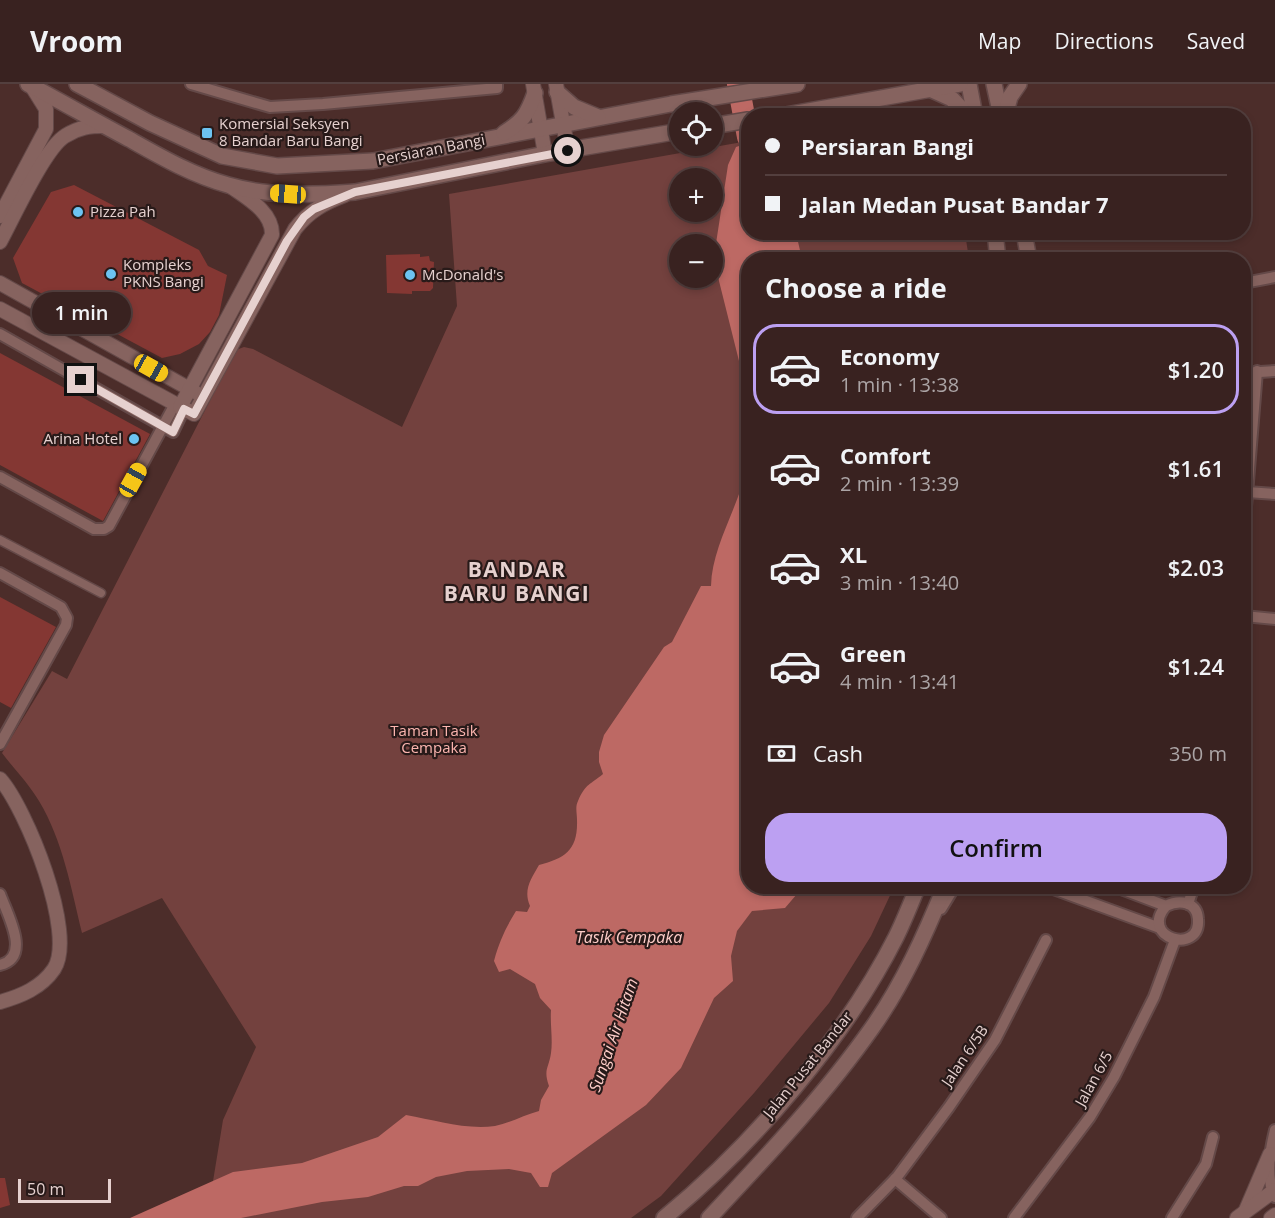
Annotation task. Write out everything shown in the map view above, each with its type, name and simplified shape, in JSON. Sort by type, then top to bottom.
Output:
[{"type":"main road","name":"Persiaran Bangi","points":[[77,84],[150,123],[222,156],[278,166],[373,161],[601,117],[797,84]]},
{"type":"main road","points":[[823,108],[960,84]]},
{"type":"main road","points":[[969,84],[974,108]]},
{"type":"main road","points":[[994,84],[1001,108]]},
{"type":"main road","points":[[1006,108],[1019,84]]},
{"type":"main road","name":"Persiaran Bangi","points":[[30,85],[189,172],[230,186],[288,194],[355,192],[545,154],[669,133]]},
{"type":"main road","points":[[556,88],[574,107],[601,117]]},
{"type":"main road","points":[[496,138],[523,120],[528,112],[534,89]]},
{"type":"main road","points":[[930,90],[952,99],[960,108]]},
{"type":"main road","points":[[723,124],[741,121]]},
{"type":"main road","name":"Jalan Pusat Bandar","points":[[664,1218],[700,1189],[772,1112],[834,1038],[897,936],[915,894]]},
{"type":"main road","name":"Jalan Pusat Bandar","points":[[709,1218],[835,1077],[873,1026],[920,947],[942,894]]},
{"type":"street","points":[[191,84],[270,107],[497,88],[497,84]]},
{"type":"street","points":[[0,216],[46,129],[46,109],[30,85]]},
{"type":"street","points":[[556,88],[568,151]]},
{"type":"street","points":[[534,89],[545,154]]},
{"type":"street","points":[[0,242],[46,158],[63,137],[85,126],[105,126]]},
{"type":"street","points":[[0,334],[173,432],[180,406],[272,235],[269,219],[230,186]]},
{"type":"street","points":[[0,309],[194,414],[287,241],[304,217],[314,209],[355,192]]},
{"type":"street","points":[[272,235],[287,241]]},
{"type":"street","points":[[1251,282],[1275,277]]},
{"type":"street","points":[[0,284],[203,397]]},
{"type":"street","points":[[1251,444],[1257,371]]},
{"type":"street","points":[[1251,372],[1275,371]]},
{"type":"street","points":[[0,477],[94,529],[104,530],[109,526],[162,427]]},
{"type":"street","points":[[1251,492],[1275,494]]},
{"type":"street","points":[[0,540],[101,593]]},
{"type":"street","points":[[0,573],[62,607],[67,618],[66,625],[0,744]]},
{"type":"street","points":[[1251,617],[1275,619]]},
{"type":"street","points":[[0,719],[10,724]]},
{"type":"street","points":[[0,779],[18,806],[42,863],[58,925],[60,944],[55,967],[42,984],[23,995],[0,1002]]},
{"type":"street","points":[[0,894],[16,938],[15,957],[10,962],[0,965]]},
{"type":"street","points":[[920,947],[950,894]]},
{"type":"street","points":[[1067,894],[1160,928],[1167,936],[1175,940],[1189,938],[1197,929],[1196,910],[1188,904],[1175,902],[1167,906],[1162,911],[1159,920],[1160,928]]},
{"type":"street","points":[[1135,894],[1167,906]]},
{"type":"street","points":[[1188,904],[1191,894]]},
{"type":"street","name":"Jalan 6/5B","points":[[856,1218],[895,1179],[995,1040],[1046,940]]},
{"type":"street","name":"Jalan 6/5","points":[[1014,1218],[1090,1117],[1114,1077],[1154,997],[1175,940]]},
{"type":"street","points":[[1241,1214],[1274,1193],[1272,1152],[1275,1130]]},
{"type":"street","points":[[1172,1218],[1206,1164],[1213,1137]]},
{"type":"street","points":[[1241,1214],[1272,1152]]},
{"type":"street","points":[[895,1179],[941,1218]]},
{"type":"street","points":[[1271,1218],[1275,1215]]},
{"type":"green space","name":"Taman Tasik Cempaka","points":[[741,142],[741,240],[966,240],[968,252],[741,252],[741,894],[891,894],[871,936],[829,1003],[754,1093],[661,1196],[631,1218],[207,1218],[223,1120],[256,1047],[162,898],[82,933],[65,865],[47,816],[31,789],[2,753],[52,671],[67,679],[236,350],[244,347],[253,349],[402,427],[457,306],[449,194],[669,155],[723,156],[723,145]]},
{"type":"water","points":[[741,145],[741,240],[798,240],[800,252],[741,252],[741,369],[721,288],[723,288],[723,234],[717,234],[719,222],[723,222],[723,198],[728,165],[736,147]]},
{"type":"water","name":"Tasik Cempaka","points":[[741,487],[741,894],[797,894],[785,908],[752,911],[737,931],[731,956],[733,981],[714,998],[681,1068],[646,1105],[552,1173],[548,1187],[540,1187],[531,1173],[509,1169],[467,1171],[436,1177],[418,1186],[404,1186],[368,1197],[322,1202],[241,1218],[130,1218],[233,1172],[302,1163],[378,1137],[406,1115],[461,1126],[484,1127],[501,1125],[539,1111],[541,1100],[549,1086],[546,1072],[552,1048],[551,1010],[540,998],[535,984],[510,969],[499,972],[494,961],[496,954],[516,911],[527,912],[530,906],[528,890],[539,865],[563,856],[572,846],[577,830],[578,801],[586,787],[603,774],[599,752],[604,735],[664,647],[672,642],[701,586],[711,586],[716,555]]},
{"type":"building","name":"Kompleks PKNS Bangi","points":[[74,185],[199,250],[208,266],[227,275],[219,315],[210,332],[199,344],[180,354],[162,358],[22,283],[13,258],[51,192]]},
{"type":"building","name":"McDonald's","points":[[420,254],[420,257],[429,256],[430,261],[434,262],[433,288],[430,291],[412,291],[412,294],[387,293],[386,255]]},
{"type":"building","points":[[0,353],[150,434],[103,521],[0,465]]},
{"type":"building","points":[[0,597],[56,627],[11,708],[0,702]]},
{"type":"building","points":[[0,1178],[5,1178],[10,1205],[0,1208]]},
{"type":"waterway","name":"Sungai Air Hitam","points":[[738,84],[743,108]]},
{"type":"place","name":"Komersial Seksyen 8 Bandar Baru Bangi","points":[[207,133]]},
{"type":"place","name":"Pizza Pah","points":[[78,212]]},
{"type":"place","name":"Kompleks PKNS Bangi","points":[[111,274]]},
{"type":"place","name":"McDonald's","points":[[410,275]]},
{"type":"place","name":"Arina Hotel","points":[[134,439]]},
{"type":"district","name":"BANDAR BARU BANGI","points":[[517,582]]},
{"type":"route","points":[[81,380],[173,432],[184,409],[194,414],[287,241],[304,217],[314,209],[355,192],[568,151]]}]
